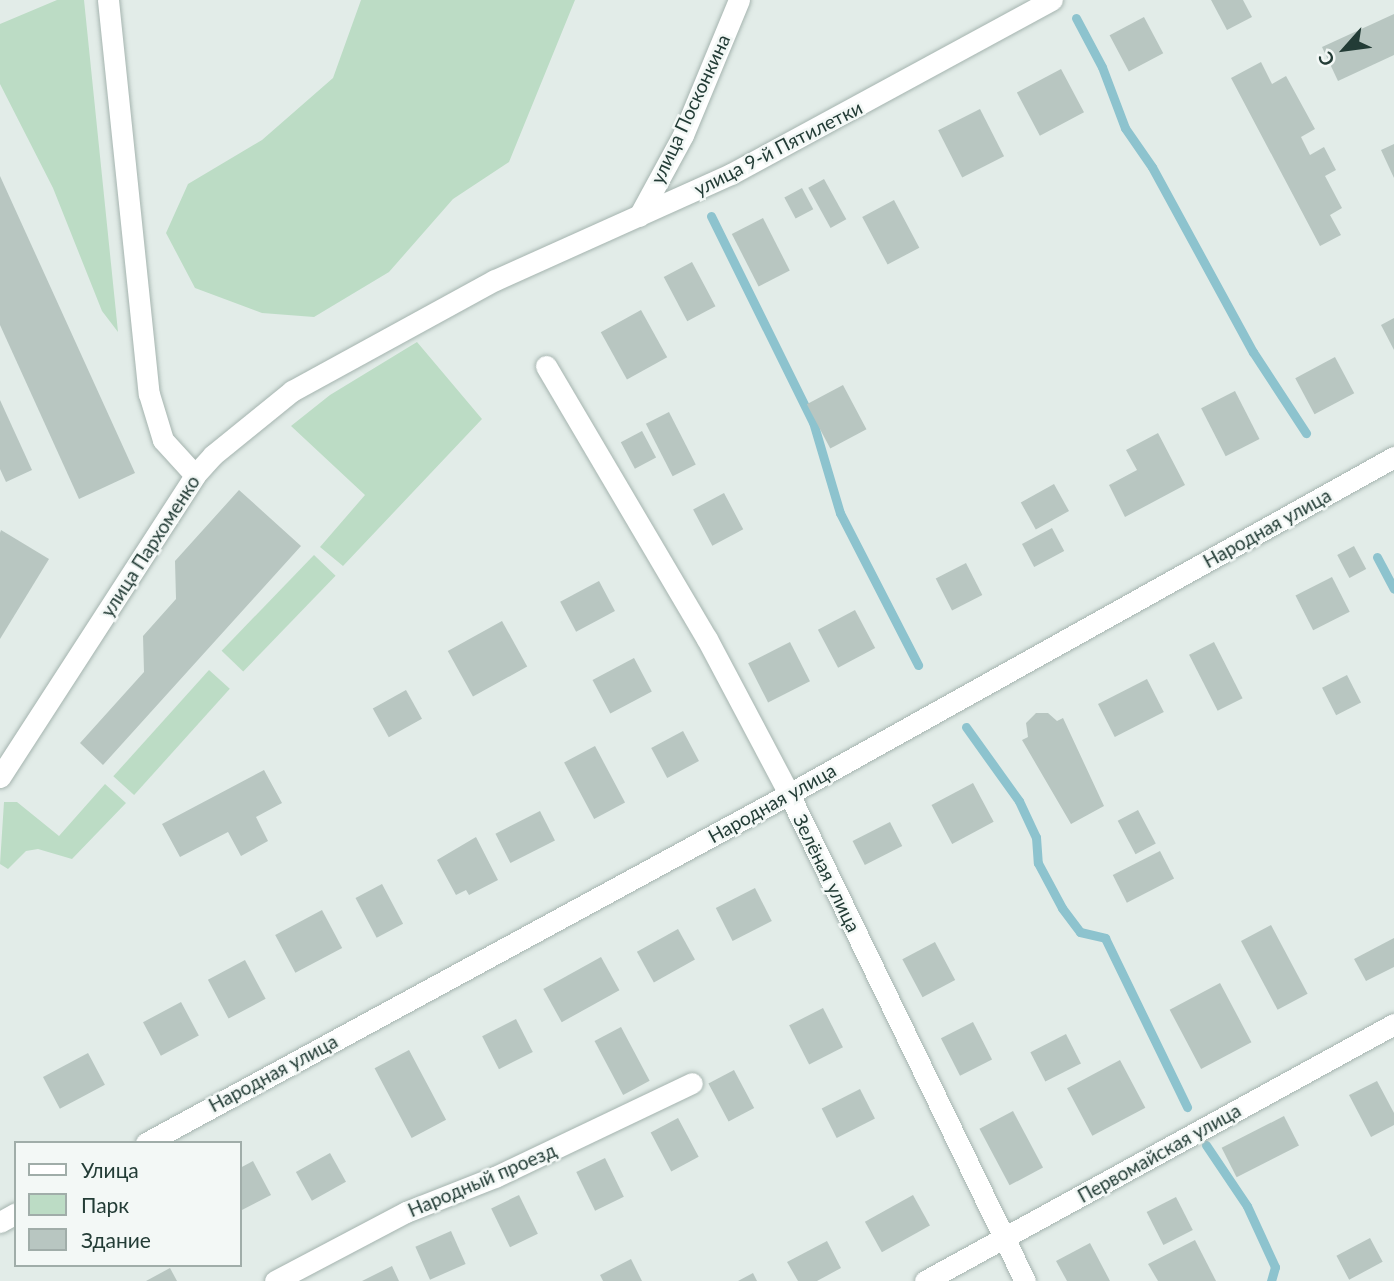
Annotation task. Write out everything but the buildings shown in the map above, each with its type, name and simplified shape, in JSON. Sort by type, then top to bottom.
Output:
[{"type":"street","points":[[108,0],[149,394],[163,440],[195,475]]},
{"type":"street","name":"улица Посконкина","points":[[639,216],[683,135],[739,0]]},
{"type":"street","name":"улица 9-й Пятилетки","points":[[495,281],[755,162],[1052,0]]},
{"type":"street","name":"улица Пархоменко","points":[[0,777],[195,475],[292,391],[495,281]]},
{"type":"street","name":"Зелёная улица","points":[[546,366],[707,639],[789,794],[1025,1281]]},
{"type":"street","name":"Народная улица","points":[[150,1141],[789,794],[1394,457]]},
{"type":"street","name":"Первомайская улица","points":[[925,1281],[1394,1024]]},
{"type":"street","name":"Народный проезд","points":[[275,1281],[406,1212],[495,1177],[692,1083]]},
{"type":"green space","points":[[57,0],[84,0],[118,332],[102,311],[53,188],[0,84],[0,24]]},
{"type":"green space","points":[[361,0],[575,0],[509,162],[453,199],[389,272],[314,317],[262,313],[195,288],[166,233],[188,184],[262,140],[333,78]]},
{"type":"green space","points":[[417,342],[482,419],[343,566],[320,547],[365,495],[291,426],[330,395]]},
{"type":"green space","points":[[314,555],[336,576],[243,672],[222,651]]},
{"type":"green space","points":[[209,670],[230,689],[134,795],[113,776]]},
{"type":"green space","points":[[105,784],[126,803],[72,859],[38,849],[26,851],[8,869],[0,864],[4,802],[17,802],[59,836]]},
{"type":"waterway","points":[[1076,18],[1102,67],[1125,128],[1152,167],[1253,352],[1306,433]]},
{"type":"waterway","points":[[711,216],[813,422],[840,513],[918,665]]},
{"type":"waterway","points":[[1377,557],[1394,589]]},
{"type":"waterway","points":[[966,727],[1019,801],[1036,837],[1038,863],[1062,908],[1080,932],[1105,938],[1187,1107]]},
{"type":"waterway","points":[[1206,1145],[1247,1206],[1275,1267],[1271,1281]]}]
